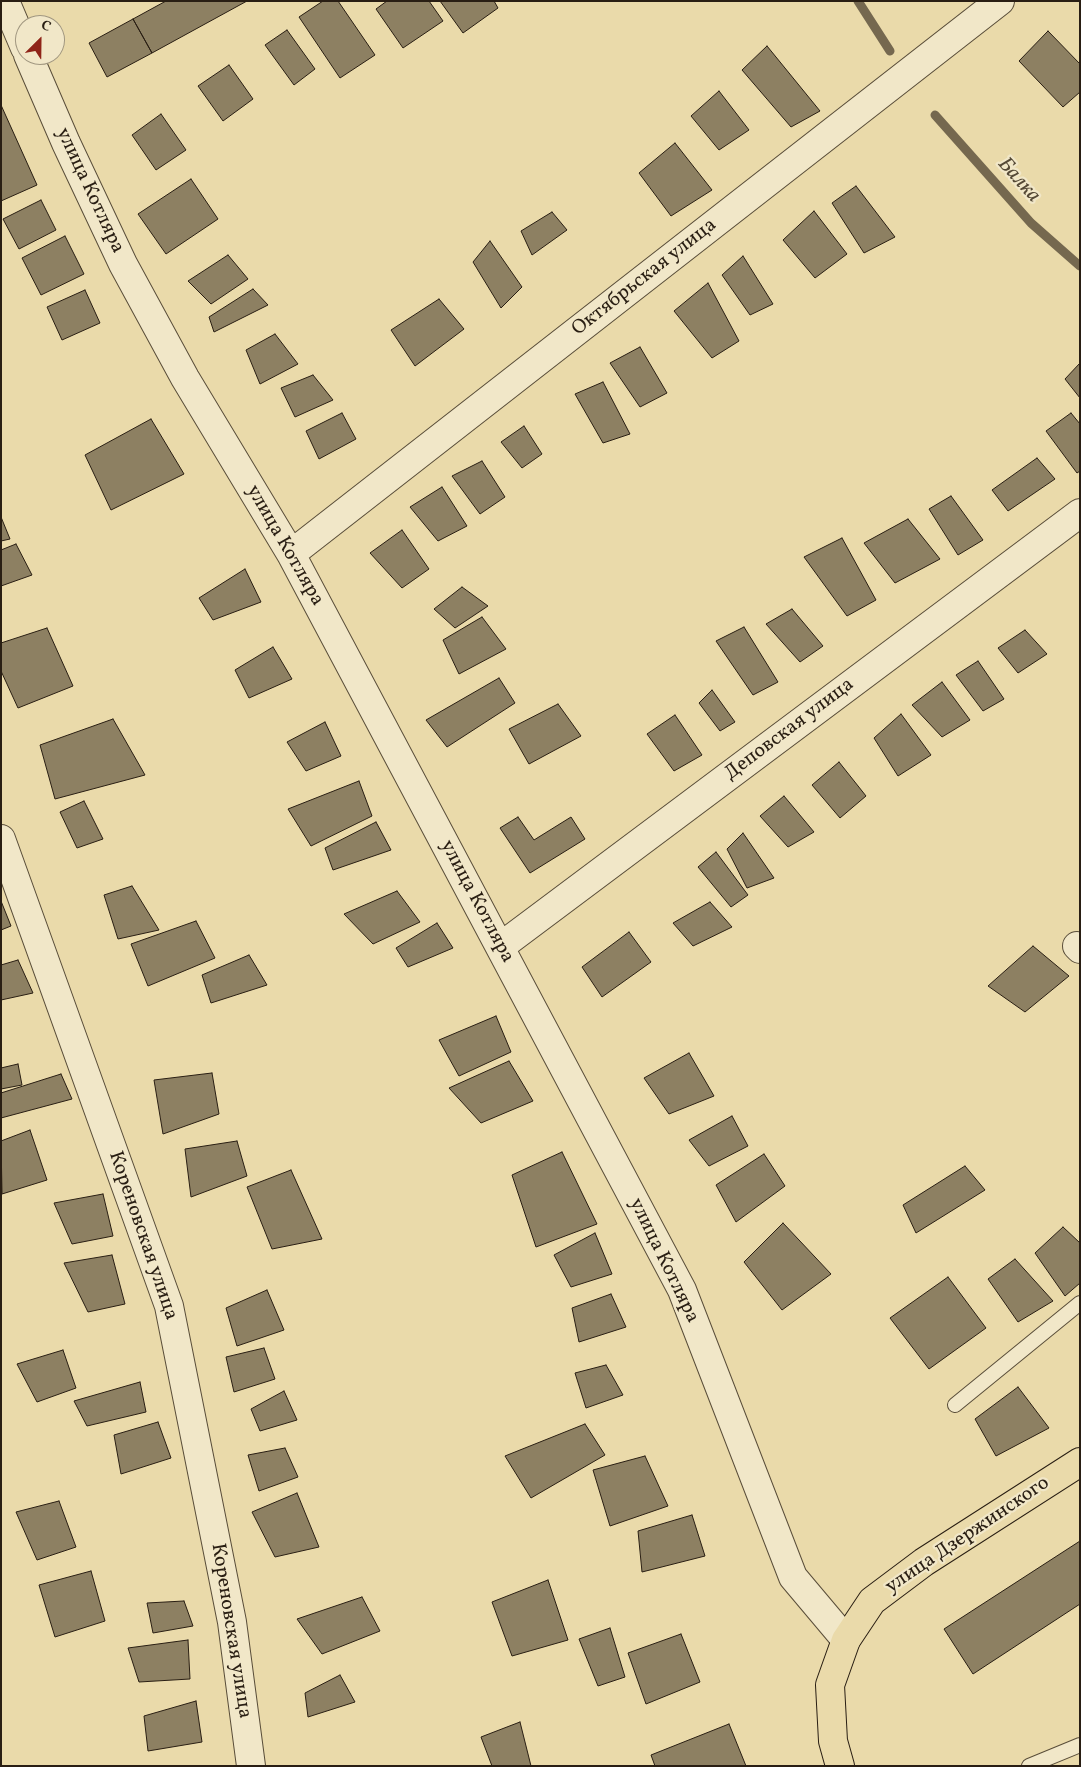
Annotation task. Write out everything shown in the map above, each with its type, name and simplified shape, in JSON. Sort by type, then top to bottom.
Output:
[{"type":"main road","name":"улица Дзержинского","points":[[846,1640],[872,1601],[924,1562],[1080,1462]]},
{"type":"main road","points":[[840,1766],[832,1741],[830,1685],[846,1640]]},
{"type":"street","points":[[5,1],[15,24]]},
{"type":"street","name":"Октябрьская улица","points":[[291,554],[1000,1]]},
{"type":"street","name":"улица Котляра","points":[[32,65],[66,143],[123,264],[185,378],[291,554],[682,1290],[792,1577],[846,1640]]},
{"type":"street","name":"Деповская улица","points":[[500,947],[1080,514]]},
{"type":"street","name":"Кореновская улица","points":[[1,839],[169,1306],[232,1622],[252,1766]]},
{"type":"lane","points":[[955,1405],[1080,1303]]},
{"type":"lane","points":[[1029,1766],[1080,1745]]},
{"type":"building","points":[[166,1],[247,1],[152,53],[133,19]]},
{"type":"building","points":[[323,1],[338,1],[375,55],[340,78],[299,17]]},
{"type":"building","points":[[387,1],[429,1],[443,21],[403,48],[376,9]]},
{"type":"building","points":[[440,1],[494,1],[498,8],[463,33]]},
{"type":"building","points":[[133,19],[152,53],[107,77],[89,43]]},
{"type":"building","points":[[287,30],[315,69],[294,85],[265,45]]},
{"type":"building","points":[[1048,31],[1080,64],[1080,92],[1063,107],[1019,61]]},
{"type":"building","points":[[767,46],[820,111],[791,127],[742,70]]},
{"type":"building","points":[[229,65],[253,99],[223,121],[198,86]]},
{"type":"building","points":[[719,91],[749,130],[719,150],[691,116]]},
{"type":"building","points":[[1,105],[37,185],[1,201]]},
{"type":"building","points":[[161,114],[186,150],[156,170],[132,135]]},
{"type":"building","points":[[675,143],[712,190],[671,216],[639,173]]},
{"type":"building","points":[[191,179],[218,219],[166,254],[138,214]]},
{"type":"building","points":[[856,186],[895,237],[864,253],[832,203]]},
{"type":"building","points":[[41,200],[56,230],[19,249],[3,219]]},
{"type":"building","points":[[814,211],[847,254],[815,278],[783,240]]},
{"type":"building","points":[[552,212],[567,230],[532,255],[521,231]]},
{"type":"building","points":[[65,236],[84,274],[41,295],[22,258]]},
{"type":"building","points":[[490,241],[522,287],[501,308],[473,262]]},
{"type":"building","points":[[228,255],[248,279],[211,304],[188,281]]},
{"type":"building","points":[[743,256],[773,304],[750,315],[722,275]]},
{"type":"building","points":[[708,283],[739,341],[712,358],[674,311]]},
{"type":"building","points":[[253,289],[268,305],[214,332],[209,317]]},
{"type":"building","points":[[85,290],[100,323],[62,340],[47,307]]},
{"type":"building","points":[[439,299],[464,329],[415,366],[391,330]]},
{"type":"building","points":[[275,334],[298,364],[260,384],[246,350]]},
{"type":"building","points":[[640,347],[667,393],[640,407],[610,363]]},
{"type":"building","points":[[1080,363],[1080,398],[1065,379]]},
{"type":"building","points":[[313,375],[333,400],[295,417],[281,388]]},
{"type":"building","points":[[603,382],[630,434],[603,443],[575,394]]},
{"type":"building","points":[[342,413],[356,439],[319,459],[306,431]]},
{"type":"building","points":[[1071,413],[1080,424],[1080,471],[1077,473],[1046,431]]},
{"type":"building","points":[[151,419],[184,474],[111,510],[85,455]]},
{"type":"building","points":[[524,426],[542,454],[522,468],[501,442]]},
{"type":"building","points":[[1037,458],[1055,479],[1008,511],[992,490]]},
{"type":"building","points":[[482,461],[505,497],[480,514],[452,476]]},
{"type":"building","points":[[442,487],[467,526],[438,541],[410,507]]},
{"type":"building","points":[[951,496],[983,540],[958,555],[929,509]]},
{"type":"building","points":[[1,517],[10,539],[1,541]]},
{"type":"building","points":[[908,519],[940,559],[895,583],[864,543]]},
{"type":"building","points":[[402,530],[429,569],[402,588],[370,553]]},
{"type":"building","points":[[842,538],[876,600],[847,616],[804,557]]},
{"type":"building","points":[[16,544],[32,575],[1,586],[1,550]]},
{"type":"building","points":[[245,569],[261,602],[213,620],[199,598]]},
{"type":"building","points":[[462,587],[488,606],[455,628],[434,609]]},
{"type":"building","points":[[792,609],[823,646],[800,662],[766,624]]},
{"type":"building","points":[[482,617],[506,649],[459,674],[443,640]]},
{"type":"building","points":[[744,627],[778,682],[753,695],[716,641]]},
{"type":"building","points":[[47,628],[73,686],[18,708],[1,671],[1,643]]},
{"type":"building","points":[[1025,630],[1047,654],[1018,673],[998,648]]},
{"type":"building","points":[[273,647],[292,679],[249,698],[235,670]]},
{"type":"building","points":[[978,661],[1004,699],[983,711],[956,675]]},
{"type":"building","points":[[499,678],[515,703],[447,747],[426,720]]},
{"type":"building","points":[[942,682],[970,720],[942,737],[912,705]]},
{"type":"building","points":[[712,690],[735,722],[720,731],[699,703]]},
{"type":"building","points":[[558,704],[581,736],[529,764],[509,729]]},
{"type":"building","points":[[901,714],[931,755],[898,776],[874,738]]},
{"type":"building","points":[[675,715],[702,755],[674,771],[647,734]]},
{"type":"building","points":[[113,719],[145,775],[55,799],[40,745]]},
{"type":"building","points":[[325,722],[341,756],[306,771],[287,742]]},
{"type":"building","points":[[839,762],[866,796],[840,818],[812,785]]},
{"type":"building","points":[[359,781],[372,816],[311,846],[288,809]]},
{"type":"building","points":[[784,796],[814,832],[788,847],[760,816]]},
{"type":"building","points":[[84,801],[103,839],[77,848],[60,812]]},
{"type":"building","points":[[518,817],[534,840],[571,817],[585,839],[530,873],[500,828]]},
{"type":"building","points":[[376,822],[391,850],[333,870],[325,848]]},
{"type":"building","points":[[743,833],[774,878],[747,888],[727,849]]},
{"type":"building","points":[[716,852],[748,895],[731,907],[698,867]]},
{"type":"building","points":[[132,886],[159,930],[118,939],[104,895]]},
{"type":"building","points":[[397,891],[420,922],[373,944],[344,914]]},
{"type":"building","points":[[1,901],[11,926],[1,930]]},
{"type":"building","points":[[710,902],[732,927],[693,946],[673,923]]},
{"type":"building","points":[[196,921],[215,958],[148,986],[131,944]]},
{"type":"building","points":[[437,923],[453,948],[408,967],[396,948]]},
{"type":"building","points":[[629,932],[651,962],[602,997],[582,967]]},
{"type":"building","points":[[1033,946],[1069,976],[1025,1012],[988,986]]},
{"type":"building","points":[[249,955],[267,985],[211,1003],[202,975]]},
{"type":"building","points":[[18,960],[33,993],[1,1000],[1,965]]},
{"type":"building","points":[[496,1016],[511,1052],[459,1076],[439,1040]]},
{"type":"building","points":[[689,1053],[714,1096],[669,1114],[644,1078]]},
{"type":"building","points":[[509,1061],[533,1101],[481,1123],[449,1088]]},
{"type":"building","points":[[18,1064],[22,1085],[1,1089],[1,1068]]},
{"type":"building","points":[[212,1073],[219,1114],[163,1134],[154,1080]]},
{"type":"building","points":[[61,1074],[72,1099],[1,1118],[1,1093]]},
{"type":"building","points":[[732,1116],[748,1146],[709,1166],[689,1140]]},
{"type":"building","points":[[30,1130],[47,1180],[2,1194],[1,1141]]},
{"type":"building","points":[[237,1141],[247,1176],[191,1197],[185,1149]]},
{"type":"building","points":[[562,1152],[597,1224],[536,1247],[512,1175]]},
{"type":"building","points":[[764,1154],[785,1186],[736,1222],[716,1185]]},
{"type":"building","points":[[965,1166],[985,1190],[916,1233],[903,1205]]},
{"type":"building","points":[[291,1170],[322,1239],[272,1249],[247,1187]]},
{"type":"building","points":[[103,1194],[113,1236],[72,1244],[54,1203]]},
{"type":"building","points":[[783,1223],[831,1274],[782,1310],[744,1262]]},
{"type":"building","points":[[1063,1227],[1080,1243],[1080,1283],[1065,1296],[1035,1253]]},
{"type":"building","points":[[595,1233],[612,1274],[571,1287],[554,1255]]},
{"type":"building","points":[[112,1255],[125,1304],[88,1312],[64,1263]]},
{"type":"building","points":[[1015,1259],[1053,1301],[1018,1322],[988,1279]]},
{"type":"building","points":[[948,1277],[986,1328],[929,1369],[890,1318]]},
{"type":"building","points":[[267,1290],[284,1330],[237,1346],[226,1308]]},
{"type":"building","points":[[611,1294],[626,1327],[579,1342],[572,1308]]},
{"type":"building","points":[[264,1348],[275,1379],[234,1392],[226,1357]]},
{"type":"building","points":[[63,1350],[76,1388],[37,1402],[17,1364]]},
{"type":"building","points":[[606,1365],[623,1395],[586,1408],[575,1373]]},
{"type":"building","points":[[140,1382],[146,1412],[87,1426],[74,1401]]},
{"type":"building","points":[[1018,1387],[1049,1428],[996,1456],[975,1419]]},
{"type":"building","points":[[284,1391],[297,1420],[260,1431],[251,1409]]},
{"type":"building","points":[[158,1422],[171,1458],[121,1474],[114,1435]]},
{"type":"building","points":[[585,1424],[605,1455],[531,1498],[505,1456]]},
{"type":"building","points":[[285,1448],[298,1477],[259,1491],[248,1455]]},
{"type":"building","points":[[645,1456],[668,1506],[610,1526],[593,1470]]},
{"type":"building","points":[[297,1493],[319,1547],[275,1557],[252,1512]]},
{"type":"building","points":[[59,1501],[76,1547],[37,1560],[16,1512]]},
{"type":"building","points":[[692,1515],[705,1556],[642,1572],[638,1531]]},
{"type":"building","points":[[1080,1541],[1080,1604],[973,1674],[944,1629]]},
{"type":"building","points":[[91,1571],[105,1621],[55,1637],[39,1585]]},
{"type":"building","points":[[548,1580],[568,1640],[512,1656],[492,1602]]},
{"type":"building","points":[[362,1597],[380,1631],[322,1654],[297,1619]]},
{"type":"building","points":[[184,1601],[193,1626],[153,1633],[147,1603]]},
{"type":"building","points":[[610,1628],[625,1677],[598,1686],[579,1639]]},
{"type":"building","points":[[681,1634],[700,1682],[646,1704],[628,1653]]},
{"type":"building","points":[[188,1640],[190,1679],[139,1682],[128,1648]]},
{"type":"building","points":[[340,1675],[355,1702],[308,1717],[305,1693]]},
{"type":"building","points":[[196,1701],[202,1742],[148,1751],[144,1716]]},
{"type":"building","points":[[520,1722],[531,1766],[492,1766],[481,1737]]},
{"type":"building","points":[[729,1724],[746,1766],[655,1766],[651,1755]]},
{"type":"waterway","name":"Балка","points":[[858,1],[890,51]]},
{"type":"waterway","name":"Балка","points":[[935,115],[1031,223],[1080,266]]}]
